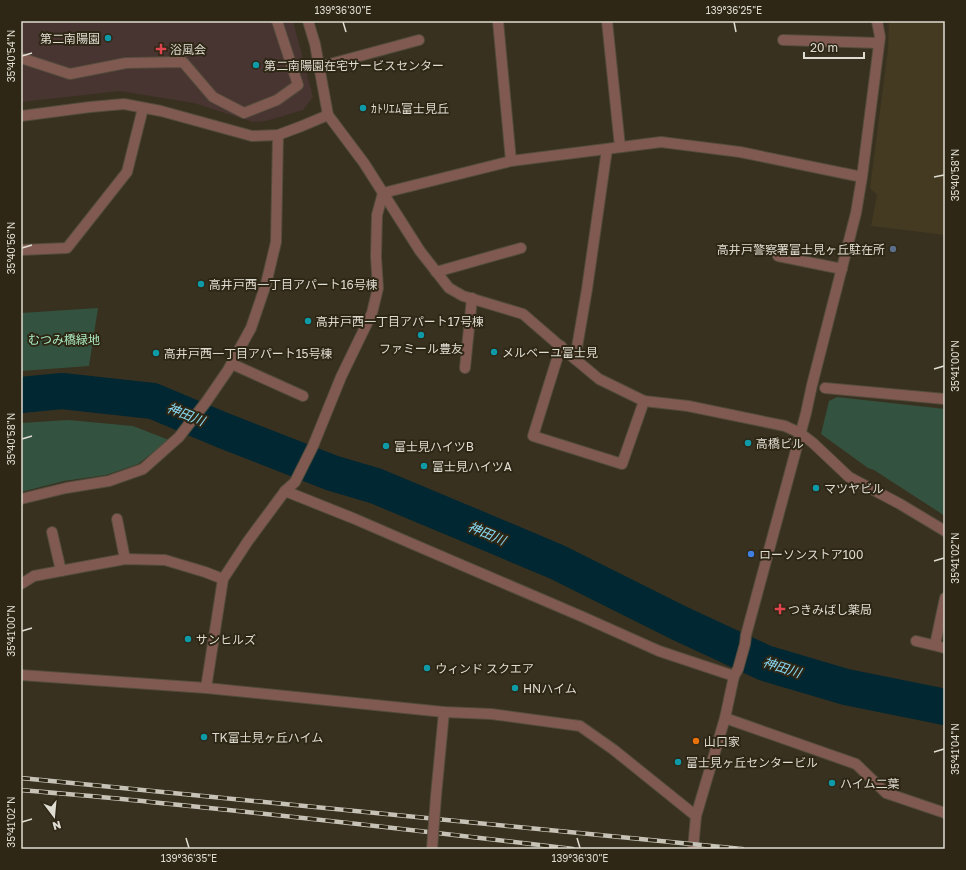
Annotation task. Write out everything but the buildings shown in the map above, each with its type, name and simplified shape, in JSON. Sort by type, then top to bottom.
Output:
[{"type":"street","points":[[21,58],[70,74],[126,63],[183,62],[213,97],[244,113],[277,100],[298,86],[277,21]]},
{"type":"street","points":[[309,21],[315,44],[328,115],[364,163],[420,251],[449,288],[463,296],[523,314],[599,379],[644,401],[688,406],[737,416],[785,426],[800,433],[813,443],[849,477],[900,504],[945,531]]},
{"type":"street","points":[[498,21],[511,161]]},
{"type":"street","points":[[607,21],[620,147]]},
{"type":"street","points":[[694,849],[696,816],[745,644],[746,635],[806,413],[856,213],[880,37],[877,21]]},
{"type":"street","points":[[319,67],[419,40]]},
{"type":"street","points":[[783,40],[879,43]]},
{"type":"street","points":[[21,116],[124,104],[162,111],[252,136],[278,135],[328,115]]},
{"type":"street","points":[[21,250],[67,248],[127,172],[143,108]]},
{"type":"street","points":[[21,499],[66,488],[109,481],[143,469],[179,437],[215,389],[232,364],[251,328],[266,284],[276,242],[278,135]]},
{"type":"street","points":[[383,193],[511,161],[662,142],[740,152],[862,177]]},
{"type":"street","points":[[575,359],[607,149]]},
{"type":"street","points":[[206,688],[223,579],[248,541],[285,491],[295,482],[313,446],[341,377],[372,313],[378,288],[376,256],[377,215],[383,193]]},
{"type":"street","points":[[436,272],[521,248]]},
{"type":"street","points":[[778,256],[842,269]]},
{"type":"street","points":[[465,368],[472,298]]},
{"type":"street","points":[[560,346],[533,436],[622,464],[644,401]]},
{"type":"street","points":[[232,364],[303,396]]},
{"type":"street","points":[[825,388],[945,399]]},
{"type":"street","points":[[285,491],[355,519],[659,651],[736,672]]},
{"type":"street","points":[[117,519],[125,559]]},
{"type":"street","points":[[52,532],[61,571]]},
{"type":"street","points":[[21,584],[34,576],[125,559],[165,560],[223,579]]},
{"type":"street","points":[[935,645],[945,598]]},
{"type":"street","points":[[916,641],[945,648]]},
{"type":"street","points":[[21,675],[206,688],[444,712],[491,714],[580,726],[614,750],[696,816]]},
{"type":"street","points":[[432,849],[444,712]]},
{"type":"street","points":[[725,718],[856,764],[886,794],[945,813]]},
{"type":"shaded area","name":"浴風会","points":[[21,21],[293,21],[313,97],[303,110],[266,121],[253,122],[194,103],[120,91],[21,102]]},
{"type":"shaded area","points":[[889,21],[945,21],[945,235],[871,226],[877,195],[870,188],[888,49]]},
{"type":"green space","name":"むつみ橋緑地","points":[[98,308],[89,366],[21,371],[21,313]]},
{"type":"green space","points":[[837,397],[945,409],[945,516],[874,470],[868,468],[821,434],[829,401]]},
{"type":"green space","points":[[68,420],[133,426],[169,440],[138,464],[106,475],[64,481],[21,492],[21,423]]},
{"type":"waterway","name":"神田川","points":[[21,395],[62,391],[153,401],[332,473],[376,486],[557,562],[679,623],[765,663],[846,687],[945,707]]},
{"type":"railway","points":[[21,778],[742,849]]},
{"type":"railway","points":[[21,790],[256,813],[573,849]]},
{"type":"place","name":"第二南陽園","points":[[108,38]]},
{"type":"place","name":"浴風会","points":[[161,49]]},
{"type":"place","name":"第二南陽園在宅サービスセンター","points":[[256,65]]},
{"type":"place","name":"ｶﾄﾘｴﾑ富士見丘","points":[[363,108]]},
{"type":"place","name":"高井戸警察署富士見ヶ丘駐在所","points":[[893,249]]},
{"type":"place","name":"高井戸西一丁目アパート16号棟","points":[[201,284]]},
{"type":"place","name":"高井戸西一丁目アパート17号棟","points":[[308,321]]},
{"type":"place","name":"ファミール豊友","points":[[421,335]]},
{"type":"place","name":"メルベーユ富士見","points":[[494,352]]},
{"type":"place","name":"高井戸西一丁目アパート15号棟","points":[[156,353]]},
{"type":"place","name":"高橋ビル","points":[[748,443]]},
{"type":"place","name":"富士見ハイツB","points":[[386,446]]},
{"type":"place","name":"富士見ハイツA","points":[[424,466]]},
{"type":"place","name":"マツヤビル","points":[[816,488]]},
{"type":"place","name":"ローソンストア100","points":[[751,554]]},
{"type":"place","name":"つきみばし薬局","points":[[780,609]]},
{"type":"place","name":"サンヒルズ","points":[[188,639]]},
{"type":"place","name":"ウィンド スクエア","points":[[427,668]]},
{"type":"place","name":"HNハイム","points":[[515,688]]},
{"type":"place","name":"TK富士見ヶ丘ハイム","points":[[204,737]]},
{"type":"place","name":"山口家","points":[[696,741]]},
{"type":"place","name":"富士見ヶ丘センタービル","points":[[678,762]]},
{"type":"place","name":"ハイム二葉","points":[[832,783]]}]
